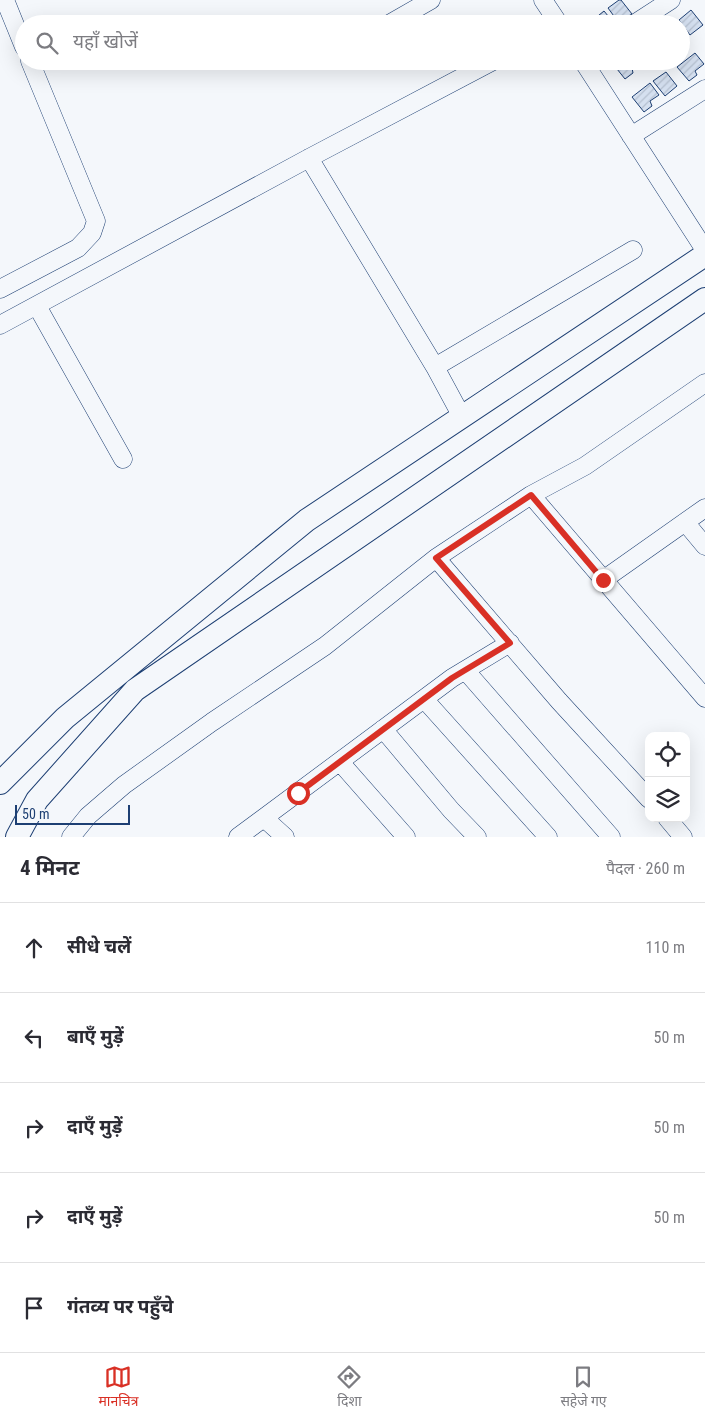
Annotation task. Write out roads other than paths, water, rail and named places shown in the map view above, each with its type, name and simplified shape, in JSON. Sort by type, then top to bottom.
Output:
[{"type":"main road","points":[[0,783],[65,718],[307,520],[705,255]]},
{"type":"main road","points":[[17,837],[36,800],[135,690],[705,299]]},
{"type":"street","points":[[0,3],[5,0],[15,25]]},
{"type":"street","points":[[405,15],[431,0]]},
{"type":"street","points":[[543,0],[553,15]]},
{"type":"street","points":[[648,15],[671,0]]},
{"type":"street","points":[[0,289],[78,248],[92,233],[96,221],[34,70]]},
{"type":"street","points":[[0,325],[476,70]]},
{"type":"street","points":[[589,70],[705,250]]},
{"type":"street","points":[[631,136],[705,89]]},
{"type":"street","points":[[309,158],[435,366],[462,417]]},
{"type":"street","points":[[435,366],[633,250]]},
{"type":"street","points":[[37,306],[123,459]]},
{"type":"street","points":[[71,837],[88,816],[124,786],[212,722],[325,646],[436,558],[531,495],[585,466],[705,384]]},
{"type":"street","points":[[531,495],[705,698]]},
{"type":"street","points":[[603,580],[705,508]]},
{"type":"street","points":[[685,522],[705,546]]},
{"type":"street","points":[[436,558],[560,701],[645,795]]},
{"type":"street","points":[[238,837],[424,699],[465,670],[510,643]]},
{"type":"street","points":[[465,670],[611,837]]},
{"type":"street","points":[[424,699],[548,837]]},
{"type":"street","points":[[384,729],[451,810],[477,837]]},
{"type":"street","points":[[340,762],[406,837]]},
{"type":"street","points":[[264,818],[285,837]]},
{"type":"street","points":[[671,822],[684,837]]}]
